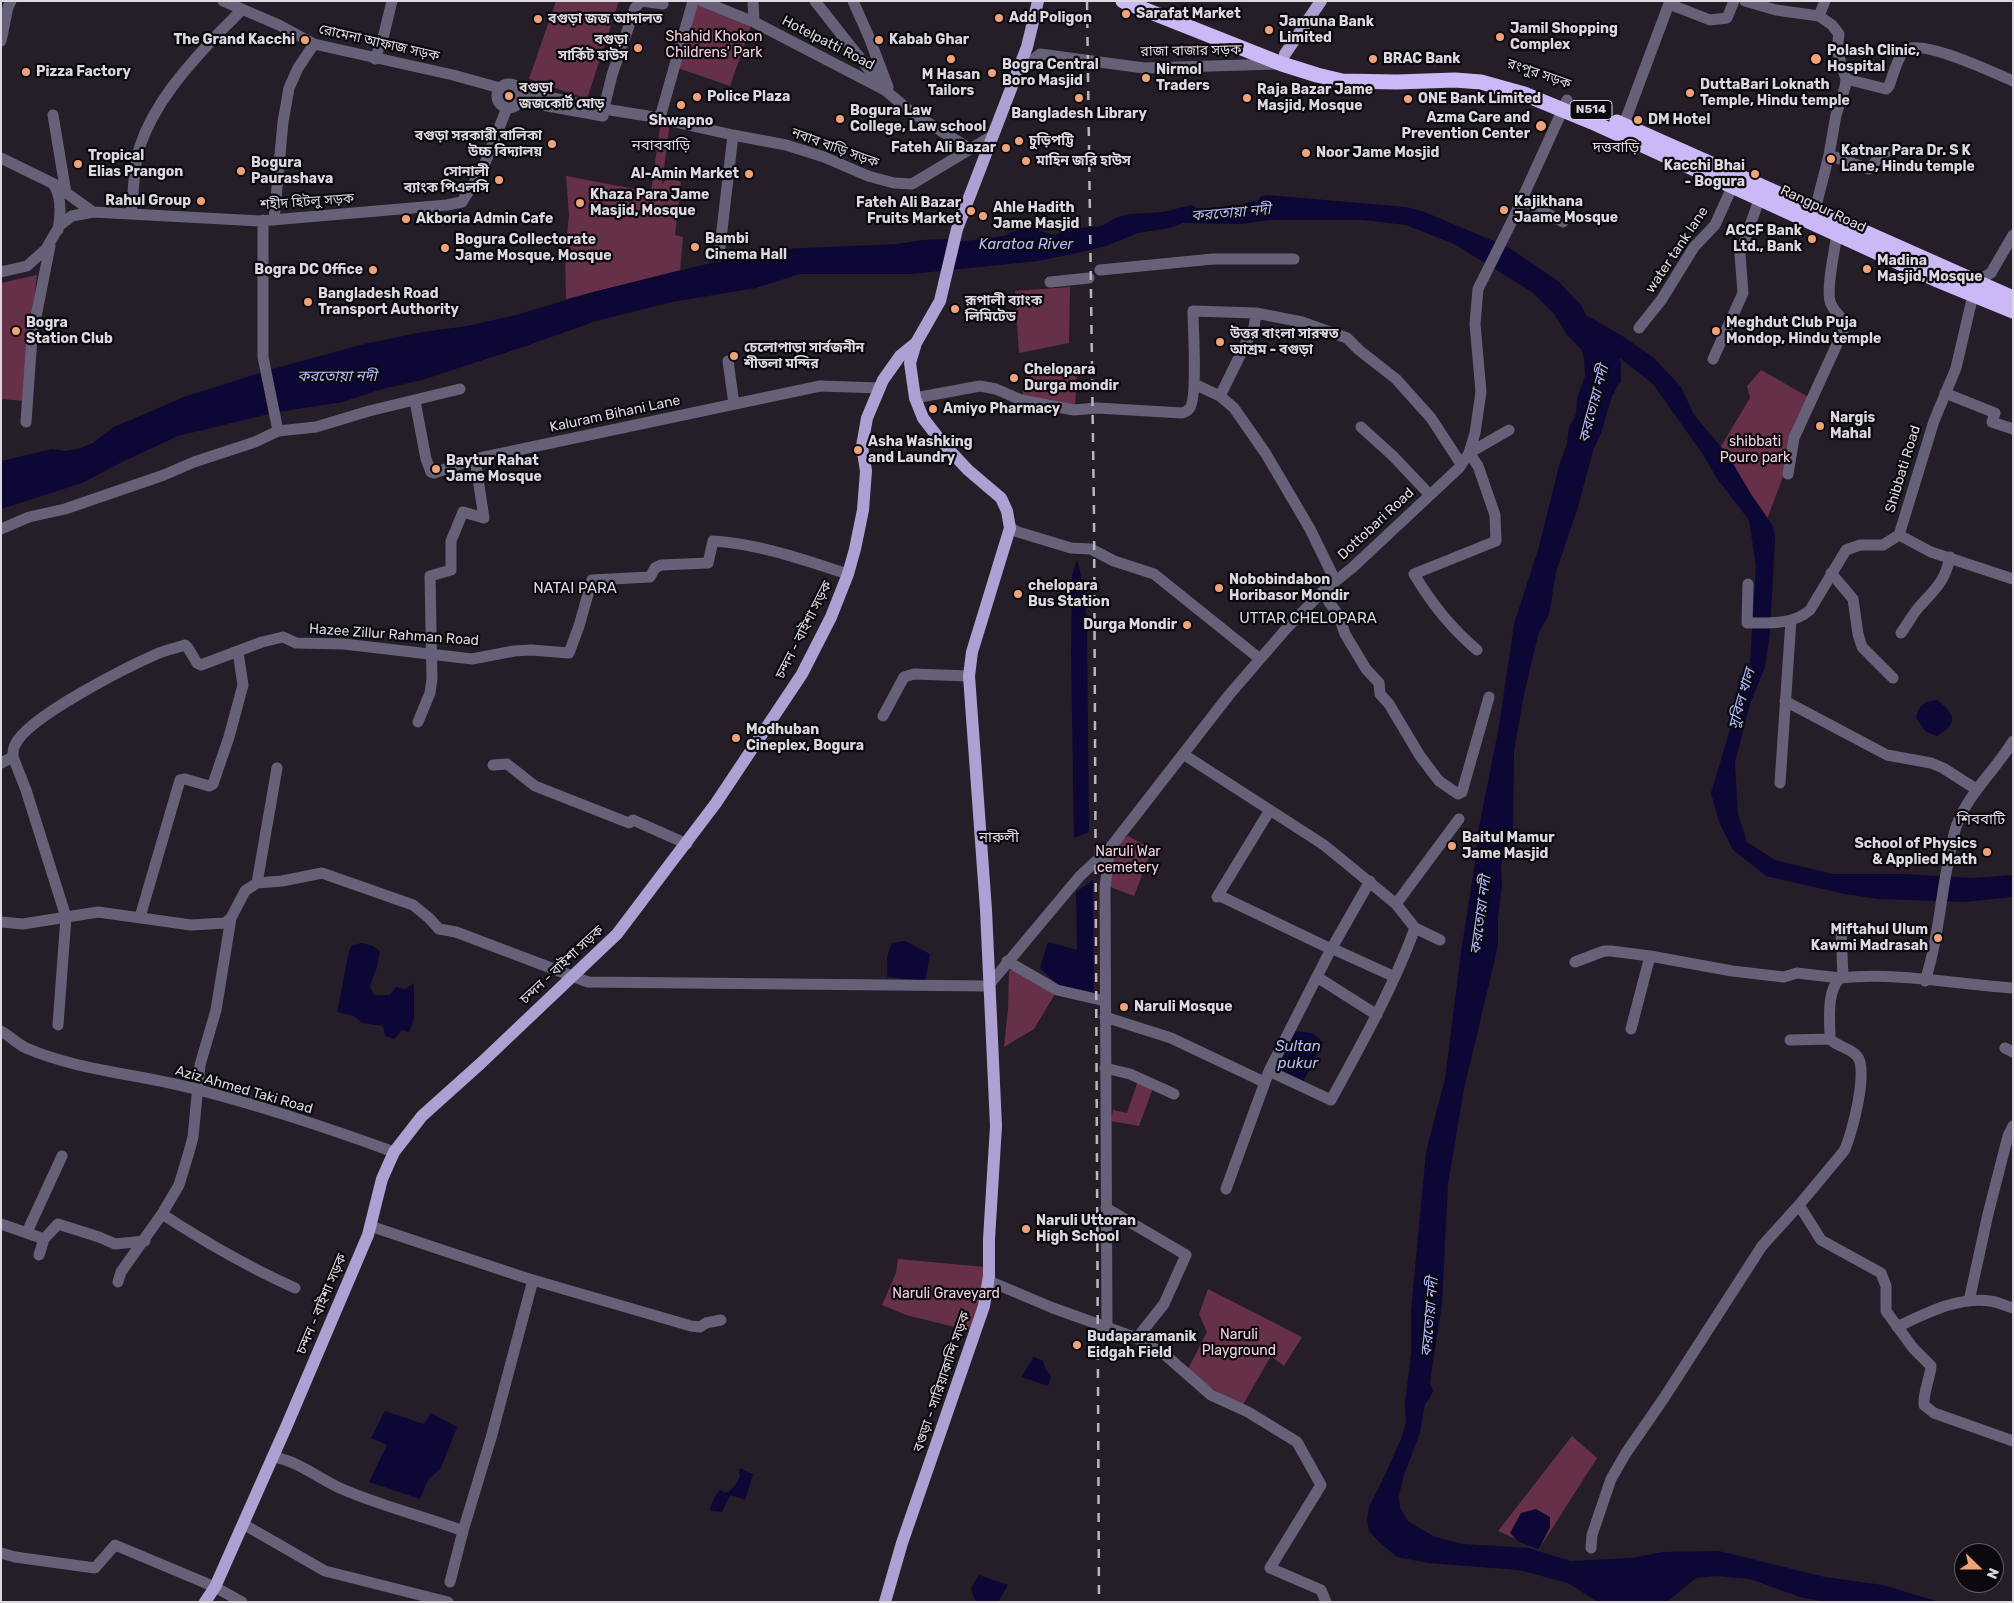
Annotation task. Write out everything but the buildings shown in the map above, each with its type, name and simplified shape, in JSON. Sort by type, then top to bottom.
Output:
[{"type":"highway","name":"রংপুর সড়ক","points":[[1123,1],[1284,59],[1316,66],[1352,72],[1440,70],[1480,73],[1511,80],[1815,210],[1976,290],[2013,298]]},
{"type":"highway","name":"রংপুর সড়ক","points":[[1147,1],[1284,59]]},
{"type":"highway","name":"Rangpur Road","points":[[1622,129],[1733,185],[1837,234],[1976,290],[2013,311]]},
{"type":"main road","points":[[1010,528],[1007,511],[1000,498],[968,470],[940,440],[923,418],[915,398],[910,363],[916,344],[940,301],[956,229],[1018,71],[1029,40],[1038,1]]},
{"type":"main road","points":[[1284,59],[1321,1]]},
{"type":"main road","name":"চন্দন - বাইশা সড়ক","points":[[204,1602],[215,1587],[273,1457],[370,1226],[382,1179],[394,1152],[422,1116],[480,1064],[617,934],[687,844],[802,674],[831,616],[848,574],[863,510],[866,471],[862,446],[867,418],[883,380],[900,356],[916,344]]},
{"type":"main road","name":"বগুড়া - সারিয়াকান্দি সড়ক","points":[[885,1602],[902,1543],[984,1306],[989,1281],[989,1239],[996,1126],[988,986],[986,910],[969,676],[972,652],[1010,528]]},
{"type":"street","points":[[1,41],[11,1]]},
{"type":"street","points":[[375,59],[384,34],[392,1]]},
{"type":"street","points":[[603,113],[612,75],[635,8],[641,1],[664,4]]},
{"type":"street","points":[[653,117],[686,1]]},
{"type":"street","points":[[653,117],[661,114],[693,1]]},
{"type":"street","name":"Hotelpatti Road","points":[[702,1],[754,22],[884,90]]},
{"type":"street","points":[[753,1],[754,22]]},
{"type":"street","points":[[815,1],[884,90],[911,112],[970,149]]},
{"type":"street","points":[[853,1],[869,37],[885,82],[894,97]]},
{"type":"street","points":[[1622,129],[1670,3],[1710,20],[1728,18],[1734,1]]},
{"type":"street","points":[[1745,1],[1776,10],[1819,16],[1839,34],[1837,50],[1846,78],[1815,210]]},
{"type":"street","points":[[1819,16],[1825,1]]},
{"type":"street","name":"রোমেনা আফাজ সড়ক","points":[[227,2],[314,44],[453,75],[500,88]]},
{"type":"street","points":[[131,214],[140,146],[152,120],[168,93],[186,69],[242,9]]},
{"type":"street","points":[[1018,71],[1040,54],[1032,47],[1029,40]]},
{"type":"street","points":[[278,431],[263,357],[268,220],[289,88],[298,68],[314,44]]},
{"type":"street","points":[[1846,78],[1886,89],[1889,86],[1903,51],[1910,48],[1937,49],[2013,81]]},
{"type":"street","name":"রাজা বাজার সড়ক","points":[[1040,54],[1144,68],[1284,59]]},
{"type":"street","points":[[504,84],[512,84],[520,96],[514,107],[507,108],[498,102],[497,94],[500,88],[504,84]]},
{"type":"street","name":"নবাব বাড়ি সড়ক","points":[[520,96],[646,122],[652,122],[653,117],[786,145],[824,157],[868,176],[894,183],[912,184],[992,136]]},
{"type":"street","points":[[1563,222],[1522,200],[1566,105]]},
{"type":"street","name":"শহীদ হিটলু সড়ক","points":[[57,231],[60,225],[72,216],[93,212],[268,220],[447,205],[462,202],[483,168],[507,108]]},
{"type":"street","points":[[53,115],[66,192]]},
{"type":"street","points":[[719,256],[733,135]]},
{"type":"street","points":[[1829,155],[1869,169],[1882,154],[1893,149]]},
{"type":"street","points":[[1,158],[54,184],[93,212]]},
{"type":"street","points":[[1,272],[27,266],[46,250],[57,231],[60,218],[60,200],[54,184]]},
{"type":"street","name":"water tank lane","points":[[1639,328],[1662,299],[1694,247],[1715,226],[1733,185]]},
{"type":"street","points":[[1713,360],[1743,293],[1740,254],[1760,197]]},
{"type":"street","name":"Dottobari Road","points":[[988,986],[1080,876],[1110,848],[1260,659],[1322,592],[1352,568],[1430,495],[1461,464],[1469,453],[1475,433],[1481,392],[1475,324],[1478,289],[1522,200]]},
{"type":"street","points":[[1788,474],[1794,438],[1843,331],[1843,320],[1830,303],[1829,287],[1837,234]]},
{"type":"street","points":[[1976,290],[1982,278],[1991,272],[2013,235]]},
{"type":"street","points":[[26,422],[32,337],[51,241]]},
{"type":"street","points":[[1100,270],[1212,259],[1294,259]]},
{"type":"street","points":[[1050,282],[1089,278]]},
{"type":"street","name":"Shibbati Road","points":[[1976,290],[1956,368],[1945,393],[1915,478],[1899,535],[1932,552],[2013,579]]},
{"type":"street","points":[[915,398],[980,386],[996,389],[1021,400],[1074,410],[1097,408],[1182,413],[1189,410],[1192,404],[1194,384],[1193,311],[1256,312],[1302,322],[1347,338],[1359,350],[1396,379],[1431,418],[1461,464]]},
{"type":"street","points":[[1220,396],[1254,327],[1256,312]]},
{"type":"street","points":[[728,361],[734,404]]},
{"type":"street","points":[[1194,384],[1220,396],[1234,408],[1266,454],[1310,529],[1335,580]]},
{"type":"street","name":"Kaluram Bihani Lane","points":[[415,401],[426,459],[431,472],[436,472],[475,459],[820,386],[880,388]]},
{"type":"street","points":[[1,529],[29,517],[66,509],[164,475],[216,454],[255,442],[278,431],[316,428],[369,411],[460,389]]},
{"type":"street","points":[[1945,393],[1995,413],[1992,422],[2013,429]]},
{"type":"street","points":[[1361,427],[1393,456],[1430,495]]},
{"type":"street","points":[[1477,650],[1460,636],[1427,597],[1414,574],[1496,541],[1495,515],[1478,466],[1469,453],[1509,430]]},
{"type":"street","points":[[418,722],[430,693],[432,679],[430,576],[451,570],[451,541],[463,512],[484,518],[475,459]]},
{"type":"street","points":[[1010,528],[1071,548],[1091,549],[1114,560],[1154,574],[1260,659]]},
{"type":"street","points":[[1748,584],[1746,623],[1773,623],[1791,620],[1802,616],[1810,610],[1846,550],[1860,546],[1883,545],[1899,535]]},
{"type":"street","name":"Hazee Zillur Rahman Road","points":[[13,757],[14,746],[21,736],[40,719],[78,695],[159,653],[185,645],[197,664],[202,665],[262,642],[283,637],[296,643],[344,644],[472,659],[514,651],[531,650],[569,653],[592,580],[650,578],[655,568],[661,565],[708,563],[713,541],[752,546],[848,574]]},
{"type":"street","points":[[1900,633],[1919,607],[1936,590],[1948,569],[1950,557]]},
{"type":"street","points":[[1831,573],[1853,599],[1858,634],[1862,647],[1893,678]]},
{"type":"street","points":[[1322,592],[1339,616],[1344,634],[1366,669],[1380,683],[1380,694],[1420,756],[1439,781],[1458,794],[1462,792],[1488,697]]},
{"type":"street","points":[[1780,783],[1791,620]]},
{"type":"street","points":[[140,917],[180,780],[184,779],[209,786],[212,784],[229,737],[243,685],[238,652]]},
{"type":"street","points":[[883,716],[904,677],[914,674],[969,676]]},
{"type":"street","points":[[1785,701],[1887,755],[1931,763],[1943,768],[1976,789]]},
{"type":"street","points":[[1925,980],[1939,915],[1951,844],[1957,826],[1968,800],[2000,761],[2013,741]]},
{"type":"street","points":[[1183,754],[1324,845],[1396,904],[1415,928],[1440,940]]},
{"type":"street","points":[[1,763],[13,757],[26,790],[66,917],[58,1026]]},
{"type":"street","points":[[493,765],[507,764],[534,786],[629,823],[633,820],[687,844]]},
{"type":"street","points":[[257,883],[277,768]]},
{"type":"street","points":[[1270,810],[1218,896],[1395,977]]},
{"type":"street","points":[[1396,904],[1459,819]]},
{"type":"street","points":[[1107,1327],[1105,887],[1110,848]]},
{"type":"street","points":[[118,1282],[121,1272],[145,1241],[179,1185],[193,1137],[200,1065],[216,1010],[231,918],[245,891],[257,883],[322,874],[413,906],[429,918],[439,929],[456,932],[588,982],[988,986]]},
{"type":"street","points":[[1226,1189],[1267,1077],[1331,948],[1370,881]]},
{"type":"street","points":[[1,922],[23,924],[98,912],[191,925],[225,923],[231,918]]},
{"type":"street","points":[[1105,1017],[1171,1038],[1267,1077],[1331,1100],[1377,1015],[1415,928]]},
{"type":"street","points":[[1830,1039],[1832,988],[1841,977],[1842,929]]},
{"type":"street","points":[[1575,962],[1604,951],[1650,956],[1732,971],[1784,977],[1797,973],[1841,977],[1867,976],[2013,988]]},
{"type":"street","points":[[1631,1030],[1650,956]]},
{"type":"street","points":[[1007,961],[1057,990],[1105,1001]]},
{"type":"street","points":[[1316,977],[1377,1015]]},
{"type":"street","name":"Aziz Ahmed Taki Road","points":[[1,1031],[24,1048],[64,1062],[198,1089],[356,1138],[394,1152]]},
{"type":"street","points":[[1591,1548],[1592,1535],[1612,1479],[1626,1454],[1762,1246],[1799,1205],[1844,1150],[1854,1126],[1862,1066],[1856,1055],[1840,1047],[1830,1039],[1790,1040]]},
{"type":"street","points":[[1105,1068],[1130,1074],[1174,1094]]},
{"type":"street","points":[[1969,1301],[1988,1214],[2008,1136],[2013,1126]]},
{"type":"street","points":[[27,1232],[62,1156]]},
{"type":"street","points":[[1799,1205],[1821,1240],[1880,1273],[1886,1286],[1886,1311],[1913,1348],[1931,1366],[1930,1379],[1923,1396],[1924,1405],[1934,1413],[2013,1441]]},
{"type":"street","points":[[1106,1208],[1186,1255],[1164,1304],[1137,1338]]},
{"type":"street","points":[[162,1214],[198,1238],[261,1273],[295,1288]]},
{"type":"street","points":[[1,1224],[44,1239]]},
{"type":"street","points":[[39,1255],[44,1239],[58,1224],[115,1244],[145,1241]]},
{"type":"street","points":[[370,1226],[410,1241],[533,1280],[691,1326],[700,1327],[706,1323],[721,1320]]},
{"type":"street","points":[[450,1582],[462,1531],[491,1438],[533,1280]]},
{"type":"street","points":[[989,1281],[1053,1308],[1137,1338],[1163,1353],[1211,1396],[1248,1412],[1297,1442],[1321,1485],[1270,1568],[1321,1590],[1326,1602]]},
{"type":"street","points":[[1897,1327],[1940,1308],[1969,1301],[1990,1301],[2013,1308]]},
{"type":"street","points":[[273,1457],[286,1459],[342,1489],[462,1531]]},
{"type":"street","points":[[244,1524],[325,1571],[448,1602]]},
{"type":"street","points":[[1,1553],[15,1557],[94,1568],[115,1545],[215,1587],[242,1602]]},
{"type":"green space","points":[[556,1],[619,1],[587,99],[529,79]]},
{"type":"green space","name":"Shahid Khokon Childrens' Park","points":[[697,4],[752,23],[730,86],[675,67]]},
{"type":"green space","points":[[661,120],[670,122],[662,184],[669,176],[681,182],[675,235],[683,237],[680,270],[566,299],[565,257],[569,215],[566,176],[651,192]]},
{"type":"green space","name":"Bogra Station Club","points":[[37,275],[25,376],[25,401],[1,399],[1,283]]},
{"type":"green space","points":[[1070,287],[1069,343],[1019,353],[1015,291]]},
{"type":"green space","points":[[1027,367],[1077,371],[1075,408],[1022,398]]},
{"type":"green space","name":"shibbati Pouro park","points":[[1761,370],[1812,399],[1766,522],[1717,453],[1750,398],[1747,386]]},
{"type":"green space","name":"Naruli War cemetery","points":[[1128,836],[1152,849],[1134,896],[1105,885],[1110,848]]},
{"type":"green space","points":[[1016,968],[1055,994],[1034,1029],[1004,1047],[1009,971]]},
{"type":"green space","points":[[1138,1081],[1153,1088],[1139,1126],[1111,1121],[1113,1110],[1127,1113]]},
{"type":"green space","name":"Naruli Graveyard","points":[[898,1259],[985,1267],[979,1304],[971,1331],[906,1315],[882,1305],[896,1273]]},
{"type":"green space","name":"Naruli Playground","points":[[1208,1289],[1302,1337],[1284,1366],[1271,1356],[1241,1408],[1187,1371],[1207,1332],[1199,1314]]},
{"type":"green space","points":[[1572,1436],[1597,1458],[1539,1549],[1498,1531]]},
{"type":"water","points":[[1261,196],[1406,207],[1422,211],[1508,247],[1558,281],[1581,305],[1586,315],[1624,337],[1654,358],[1681,387],[1694,415],[1728,455],[1773,526],[1775,539],[1770,632],[1765,667],[1750,704],[1735,762],[1738,814],[1747,842],[1775,860],[1833,874],[1904,874],[1973,878],[2013,875],[2013,897],[1964,902],[1878,899],[1845,894],[1766,876],[1733,850],[1719,822],[1711,793],[1750,663],[1756,566],[1749,520],[1716,477],[1704,456],[1653,384],[1620,358],[1621,382],[1612,396],[1601,433],[1593,451],[1578,507],[1556,572],[1549,615],[1539,632],[1524,694],[1514,751],[1513,832],[1505,849],[1501,866],[1502,885],[1498,917],[1498,946],[1464,1089],[1448,1184],[1442,1304],[1430,1382],[1433,1391],[1425,1404],[1420,1432],[1403,1478],[1399,1496],[1400,1508],[1409,1522],[1435,1537],[1463,1544],[1528,1548],[1571,1561],[1632,1558],[1663,1552],[1719,1551],[1825,1577],[1883,1585],[1939,1602],[1826,1602],[1800,1597],[1750,1579],[1716,1576],[1696,1578],[1667,1602],[1598,1602],[1568,1583],[1519,1570],[1428,1563],[1397,1557],[1369,1531],[1367,1519],[1369,1507],[1401,1439],[1406,1422],[1405,1403],[1411,1354],[1411,1311],[1426,1152],[1445,1079],[1479,827],[1499,726],[1514,624],[1538,550],[1559,466],[1567,443],[1569,428],[1576,414],[1577,398],[1585,376],[1584,358],[1581,349],[1567,335],[1554,314],[1532,292],[1454,244],[1406,225],[1362,220],[1269,220],[1241,224],[1183,223],[1170,228],[1138,233],[1106,246],[1038,261],[911,274],[800,274],[756,288],[672,302],[596,321],[422,380],[382,389],[343,402],[277,412],[178,436],[82,483],[1,509],[1,461],[52,449],[65,451],[78,449],[93,443],[114,427],[184,397],[269,370],[364,344],[423,332],[467,326],[516,315],[593,292],[719,261],[753,257],[782,249],[897,244],[946,239],[958,242],[1004,236],[1015,231],[1030,228],[1054,235],[1071,229],[1102,226],[1115,218],[1129,214],[1163,212],[1191,205],[1201,210],[1225,211],[1258,201]]},
{"type":"water","points":[[1077,560],[1085,591],[1087,625],[1089,832],[1074,838],[1071,654],[1072,575]]},
{"type":"water","points":[[1937,700],[1951,714],[1952,722],[1949,727],[1937,736],[1926,732],[1916,718],[1923,704]]},
{"type":"water","points":[[1093,880],[1094,993],[1060,987],[1040,968],[1048,942],[1077,950],[1076,892]]},
{"type":"water","points":[[905,941],[930,954],[925,981],[887,977],[887,957],[892,943]]},
{"type":"water","points":[[362,943],[373,946],[380,951],[377,967],[370,986],[374,995],[390,995],[396,987],[405,989],[414,983],[414,1019],[409,1032],[402,1030],[394,1039],[385,1036],[383,1026],[362,1023],[354,1016],[337,1012],[349,951],[352,945]]},
{"type":"water","name":"Sultan pukur","points":[[1295,1031],[1312,1033],[1323,1042],[1303,1082],[1274,1070]]},
{"type":"water","points":[[1034,1357],[1043,1361],[1046,1370],[1051,1376],[1048,1386],[1021,1377]]},
{"type":"water","points":[[385,1411],[424,1424],[431,1413],[457,1427],[441,1468],[428,1480],[420,1499],[369,1482],[387,1445],[371,1438]]},
{"type":"water","points":[[740,1468],[753,1474],[745,1500],[730,1495],[722,1512],[711,1511],[715,1496],[720,1490],[726,1493],[733,1488],[740,1477]]},
{"type":"water","points":[[1536,1509],[1550,1517],[1550,1527],[1539,1549],[1519,1542],[1510,1533],[1521,1513]]},
{"type":"water","points":[[979,1575],[1008,1585],[998,1602],[977,1602],[974,1598],[971,1588]]},
{"type":"railway","points":[[1087,1],[1094,514],[1099,1602]]},
{"type":"place","name":"Sarafat Market","points":[[1126,14]]},
{"type":"place","name":"Add Poligon","points":[[999,18]]},
{"type":"place","name":"বগুড়া জজ আদালত","points":[[538,19]]},
{"type":"place","name":"Jamuna Bank Limited","points":[[1269,30]]},
{"type":"place","name":"Jamil Shopping Complex","points":[[1500,37]]},
{"type":"place","name":"The Grand Kacchi","points":[[305,40]]},
{"type":"place","name":"Kabab Ghar","points":[[879,40]]},
{"type":"place","name":"বগুড়া সার্কিট হাউস","points":[[638,48]]},
{"type":"place","name":"M Hasan Tailors","points":[[951,59]]},
{"type":"place","name":"BRAC Bank","points":[[1373,59]]},
{"type":"place","name":"Polash Clinic, Hospital","points":[[1816,59]]},
{"type":"place","name":"Pizza Factory","points":[[26,72]]},
{"type":"place","name":"Bogra Central Boro Masjid","points":[[992,73]]},
{"type":"place","name":"Nirmol Traders","points":[[1146,78]]},
{"type":"place","name":"DuttaBari Loknath Temple, Hindu temple","points":[[1690,93]]},
{"type":"place","name":"বগুড়া জজকোর্ট মোড়","points":[[509,96]]},
{"type":"place","name":"Police Plaza","points":[[697,97]]},
{"type":"place","name":"Bangladesh Library","points":[[1079,98]]},
{"type":"place","name":"Raja Bazar Jame Masjid, Mosque","points":[[1247,98]]},
{"type":"place","name":"ONE Bank Limited","points":[[1408,99]]},
{"type":"place","name":"Shwapno","points":[[681,105]]},
{"type":"place","name":"Bogura Law College, Law school","points":[[840,119]]},
{"type":"place","name":"DM Hotel","points":[[1638,120]]},
{"type":"place","name":"Azma Care and Prevention Center","points":[[1541,126]]},
{"type":"place","name":"চুড়িপট্টি","points":[[1019,141]]},
{"type":"place","name":"বগুড়া সরকারী বালিকা উচ্চ বিদ্যালয়","points":[[552,144]]},
{"type":"place","name":"Fateh Ali Bazar","points":[[1006,148]]},
{"type":"place","name":"Noor Jame Mosjid","points":[[1306,153]]},
{"type":"place","name":"Katnar Para Dr. S K Lane, Hindu temple","points":[[1831,159]]},
{"type":"place","name":"মাহিন জরি হাউস","points":[[1026,161]]},
{"type":"place","name":"Tropical Elias Prangon","points":[[78,164]]},
{"type":"place","name":"Bogura Paurashava","points":[[241,171]]},
{"type":"place","name":"Al-Amin Market","points":[[749,174]]},
{"type":"place","name":"Kacchi Bhai - Bogura","points":[[1755,174]]},
{"type":"place","name":"সোনালী ব্যাংক পিএলসি","points":[[499,180]]},
{"type":"place","name":"Rahul Group","points":[[201,201]]},
{"type":"place","name":"Khaza Para Jame Masjid, Mosque","points":[[580,203]]},
{"type":"place","name":"Kajikhana Jaame Mosque","points":[[1504,210]]},
{"type":"place","name":"Fateh Ali Bazar Fruits Market","points":[[971,211]]},
{"type":"place","name":"Ahle Hadith Jame Masjid","points":[[983,216]]},
{"type":"place","name":"Akboria Admin Cafe","points":[[406,219]]},
{"type":"place","name":"ACCF Bank Ltd., Bank","points":[[1812,239]]},
{"type":"place","name":"Bambi Cinema Hall","points":[[695,247]]},
{"type":"place","name":"Bogura Collectorate Jame Mosque, Mosque","points":[[445,248]]},
{"type":"place","name":"Madina Masjid, Mosque","points":[[1867,269]]},
{"type":"place","name":"Bogra DC Office","points":[[373,270]]},
{"type":"place","name":"Bangladesh Road Transport Authority","points":[[308,302]]},
{"type":"place","name":"রূপালী ব্যাংক লিমিটেড","points":[[955,309]]},
{"type":"place","name":"Bogra Station Club","points":[[16,331]]},
{"type":"place","name":"Meghdut Club Puja Mondop, Hindu temple","points":[[1716,331]]},
{"type":"place","name":"উত্তর বাংলা সারস্বত আশ্রম - বগুড়া","points":[[1220,342]]},
{"type":"place","name":"চেলোপাড়া সার্বজনীন শীতলা মন্দির","points":[[734,356]]},
{"type":"place","name":"Chelopara Durga mondir","points":[[1014,378]]},
{"type":"place","name":"Amiyo Pharmacy","points":[[933,409]]},
{"type":"place","name":"Nargis Mahal","points":[[1820,426]]},
{"type":"place","name":"Asha Washking and Laundry","points":[[858,450]]},
{"type":"place","name":"Baytur Rahat Jame Mosque","points":[[436,469]]},
{"type":"place","name":"Nobobindabon Horibasor Mondir","points":[[1219,588]]},
{"type":"place","name":"chelopara Bus Station","points":[[1018,594]]},
{"type":"place","name":"Durga Mondir","points":[[1187,625]]},
{"type":"place","name":"Modhuban Cineplex, Bogura","points":[[736,738]]},
{"type":"place","name":"Baitul Mamur Jame Masjid","points":[[1452,846]]},
{"type":"place","name":"School of Physics & Applied Math","points":[[1987,852]]},
{"type":"place","name":"Miftahul Ulum Kawmi Madrasah","points":[[1938,938]]},
{"type":"place","name":"Naruli Mosque","points":[[1124,1007]]},
{"type":"place","name":"Naruli Uttoran High School","points":[[1026,1229]]},
{"type":"place","name":"Budaparamanik Eidgah Field","points":[[1077,1345]]},
{"type":"district","name":"নবাববাড়ি","points":[[661,146]]},
{"type":"district","name":"দত্তবাড়ি","points":[[1616,148]]},
{"type":"district","name":"NATAI PARA","points":[[575,589]]},
{"type":"district","name":"UTTAR CHELOPARA","points":[[1308,619]]},
{"type":"district","name":"শিববাটি","points":[[1981,820]]},
{"type":"district","name":"নারুলী","points":[[999,838]]},
{"type":"water label","name":"করতোয়া নদী","points":[[1231,213]]},
{"type":"water label","name":"Karatoa River","points":[[1026,245]]},
{"type":"water label","name":"করতোয়া নদী","points":[[337,377]]},
{"type":"water label","name":"করতোয়া নদী","points":[[1594,404]]},
{"type":"water label","name":"সুবিল খাল","points":[[1742,699]]},
{"type":"water label","name":"করতোয়া নদী","points":[[1481,915]]},
{"type":"water label","name":"করতোয়া নদী","points":[[1430,1317]]}]
